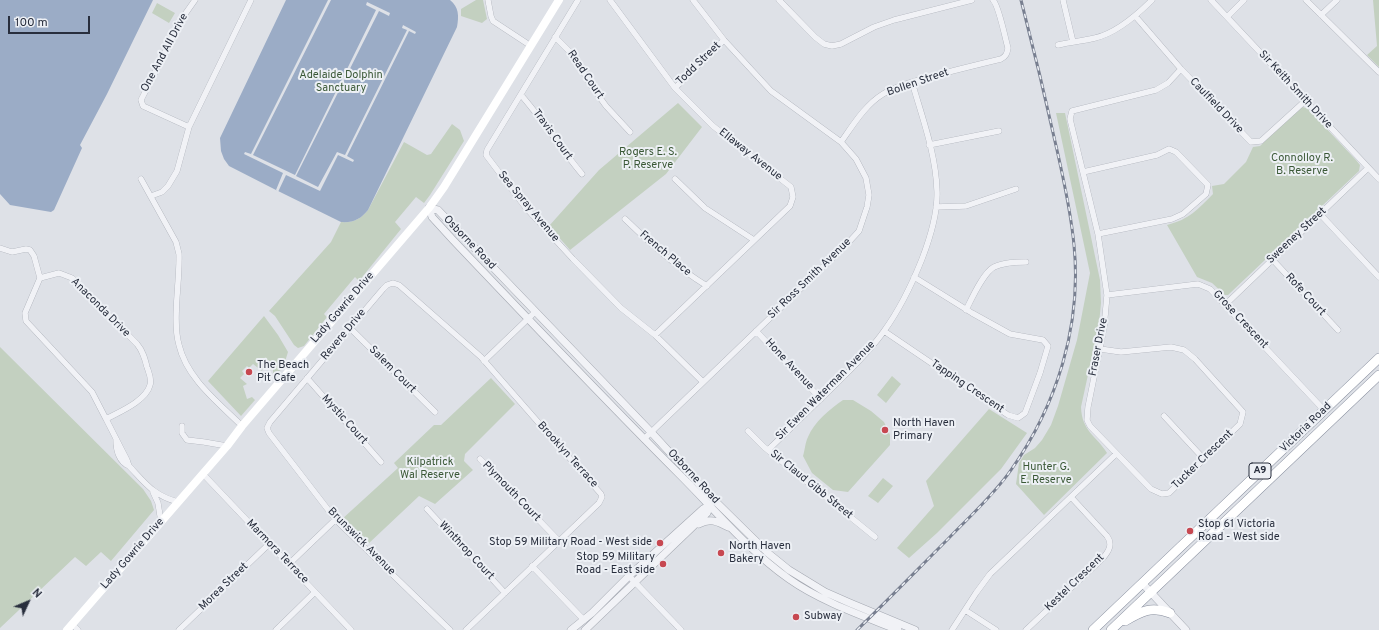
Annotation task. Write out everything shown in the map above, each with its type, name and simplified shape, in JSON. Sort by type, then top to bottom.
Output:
[{"type":"highway","name":"Victoria Road","points":[[1093,630],[1379,358]]},
{"type":"highway","name":"Victoria Road","points":[[1113,628],[1379,375]]},
{"type":"highway","points":[[1113,628],[1141,612],[1148,610],[1160,609],[1170,613]]},
{"type":"main road","name":"Lady Gowrie Drive","points":[[72,628],[227,446],[242,426],[429,208],[444,187],[559,0]]},
{"type":"street","name":"One And All Drive","points":[[188,127],[143,106],[141,100],[183,17],[195,0]]},
{"type":"street","points":[[151,196],[162,192],[168,186],[177,171],[188,127],[251,0]]},
{"type":"street","points":[[488,0],[491,16],[494,21],[531,46]]},
{"type":"street","name":"Sea Spray Avenue","points":[[578,0],[487,150],[486,155],[526,208],[573,259],[621,308],[655,336],[703,382]]},
{"type":"street","name":"Ellaway Avenue","points":[[610,0],[675,88],[713,126],[791,187],[793,197],[790,206],[655,336]]},
{"type":"street","name":"Sir Ross Smith Avenue","points":[[644,439],[848,243],[859,231],[867,207],[869,195],[866,178],[856,159],[841,142],[771,91],[724,40],[693,0]]},
{"type":"street","points":[[779,0],[815,37],[824,44],[832,46],[841,44],[887,22],[959,1],[972,0]]},
{"type":"street","name":"Bollen Street","points":[[841,142],[858,118],[883,94],[912,82],[960,68],[1001,59],[1006,55],[1008,48],[998,11],[993,0]]},
{"type":"street","points":[[1063,0],[1073,42]]},
{"type":"street","points":[[1058,45],[1097,38],[1136,17],[1152,0]]},
{"type":"street","name":"Sir Keith Smith Drive","points":[[1212,0],[1379,180]]},
{"type":"street","points":[[1227,17],[1244,0]]},
{"type":"street","points":[[1306,0],[1379,72]]},
{"type":"street","points":[[1321,15],[1337,0]]},
{"type":"street","name":"Caulfield Drive","points":[[1136,17],[1181,69],[1251,142],[1261,141],[1305,101]]},
{"type":"street","name":"Read Court","points":[[555,37],[575,57],[590,84],[606,106],[630,132]]},
{"type":"street","name":"Todd Street","points":[[675,88],[724,40]]},
{"type":"street","name":"Fraser Drive","points":[[1116,454],[1095,432],[1088,420],[1088,406],[1104,328],[1108,296],[1098,234],[1070,118],[1072,111],[1156,90],[1168,83],[1181,69]]},
{"type":"street","name":"Sir Ewen Waterman Avenue","points":[[768,450],[869,351],[895,314],[925,252],[933,225],[937,191],[929,145],[912,82]]},
{"type":"street","name":"Travis Court","points":[[521,95],[533,108],[563,151],[582,174]]},
{"type":"street","points":[[929,145],[999,130]]},
{"type":"street","points":[[1083,172],[1157,155],[1169,149],[1176,152],[1208,185],[1206,194],[1183,214],[1172,219],[1098,234]]},
{"type":"street","name":"Sweeney Street","points":[[1225,305],[1368,168]]},
{"type":"street","points":[[141,179],[176,242],[179,254],[176,326],[178,345],[182,355],[195,378],[242,426]]},
{"type":"street","points":[[675,179],[705,208],[754,240]]},
{"type":"street","points":[[936,207],[966,206],[1016,190]]},
{"type":"street","name":"Osborne Road","points":[[429,208],[438,210],[651,432],[704,494]]},
{"type":"street","name":"Osborne Road","points":[[429,208],[432,217],[644,439],[704,494],[723,509],[768,553],[803,579],[850,603],[915,630]]},
{"type":"street","points":[[1320,214],[1379,277]]},
{"type":"street","name":"French Place","points":[[625,219],[654,247],[677,266],[707,286]]},
{"type":"street","points":[[0,248],[12,252],[26,249],[30,250],[34,256],[40,278],[25,313],[26,321],[90,389],[124,453],[129,466],[153,492],[158,503],[161,522]]},
{"type":"street","name":"Rofe Court","points":[[1272,259],[1338,330]]},
{"type":"street","points":[[966,310],[986,275],[994,267],[1012,262],[1026,262]]},
{"type":"street","name":"Anaconda Drive","points":[[40,278],[59,273],[72,278],[137,344],[142,352],[150,377],[150,388],[130,406],[106,419]]},
{"type":"street","name":"Tapping Crescent","points":[[884,331],[1008,415],[1018,418],[1025,412],[1040,373],[1048,346],[1042,340],[1010,334],[966,310],[914,277]]},
{"type":"street","name":"Revere Drive","points":[[267,428],[270,422],[387,285],[393,283]]},
{"type":"street","name":"Brooklyn Terrace","points":[[393,283],[399,285],[484,361],[601,494],[602,497],[599,504],[466,630]]},
{"type":"street","name":"Grose Crescent","points":[[1108,296],[1198,284],[1210,289],[1324,410]]},
{"type":"street","points":[[484,361],[535,312]]},
{"type":"street","name":"Salem Court","points":[[350,328],[435,412]]},
{"type":"street","name":"Hone Avenue","points":[[756,331],[821,399]]},
{"type":"street","name":"Tucker Crescent","points":[[1100,349],[1121,352],[1170,347],[1184,350],[1195,359],[1243,412],[1240,424],[1169,492],[1162,494],[1151,489],[1116,454]]},
{"type":"street","name":"Mystic Court","points":[[307,378],[381,462]]},
{"type":"street","points":[[1164,416],[1204,459]]},
{"type":"street","points":[[182,426],[182,432],[187,440],[227,446]]},
{"type":"street","name":"Brunswick Avenue","points":[[267,428],[269,433],[336,519],[450,630]]},
{"type":"street","name":"Sir Claud Gibb Street","points":[[748,432],[875,537]]},
{"type":"street","points":[[952,630],[990,574],[1116,454]]},
{"type":"street","name":"Plymouth Court","points":[[480,460],[559,541]]},
{"type":"street","name":"Marmora Terrace","points":[[203,474],[351,630]]},
{"type":"street","points":[[153,492],[178,502]]},
{"type":"street","points":[[704,494],[710,505]]},
{"type":"street","points":[[571,630],[584,620],[629,576],[690,525],[704,494]]},
{"type":"street","name":"Kestel Crescent","points":[[1026,630],[1109,550],[1110,539],[1071,497]]},
{"type":"street","points":[[585,630],[635,582],[690,525],[702,509],[710,505],[723,509]]},
{"type":"street","name":"Osborne Road","points":[[710,505],[758,554],[790,580],[847,610],[898,630]]},
{"type":"street","name":"Winthrop Court","points":[[427,509],[505,593]]},
{"type":"street","points":[[288,564],[336,519]]},
{"type":"street","points":[[690,525],[709,520],[716,521],[734,530]]},
{"type":"street","name":"Morea Street","points":[[179,630],[269,544]]},
{"type":"street","points":[[532,566],[584,620]]},
{"type":"street","points":[[789,570],[790,580],[803,579]]},
{"type":"street","points":[[629,576],[681,630]]},
{"type":"street","points":[[1142,583],[1186,630]]},
{"type":"street","points":[[276,630],[315,592]]},
{"type":"street","points":[[965,610],[996,630]]},
{"type":"green space","points":[[476,0],[483,0],[487,19],[482,23],[461,16],[461,9]]},
{"type":"green space","points":[[1373,0],[1379,0],[1379,67],[1367,55],[1377,46]]},
{"type":"green space","points":[[157,3],[175,13],[169,23],[152,13]]},
{"type":"green space","name":"Rogers E. S. P. Reserve","points":[[678,103],[702,127],[666,174],[570,250],[549,226],[599,170]]},
{"type":"green space","name":"Connolloy R. B. Reserve","points":[[1303,107],[1308,109],[1356,160],[1360,165],[1359,171],[1228,295],[1225,295],[1212,283],[1197,277],[1167,225],[1182,220],[1197,209],[1213,194],[1212,186],[1224,184],[1246,162],[1253,147],[1260,146],[1299,108]]},
{"type":"green space","name":"Hunter G. E. Reserve","points":[[1056,113],[1065,113],[1100,280],[1101,303],[1099,324],[1081,407],[1082,415],[1090,433],[1107,453],[1044,515],[1016,484],[1019,463],[1024,455],[1035,448],[1042,440],[1051,425],[1077,340],[1090,273]]},
{"type":"green space","points":[[452,124],[460,130],[464,141],[430,195],[424,203],[416,197],[395,222],[401,229],[359,281],[355,277],[324,314],[327,317],[304,346],[298,348],[294,345],[275,316],[269,311],[331,242],[341,222],[356,220],[363,216],[368,210],[404,142],[427,155],[431,154]]},
{"type":"green space","points":[[264,316],[288,352],[283,368],[277,373],[273,373],[273,367],[264,365],[262,371],[253,364],[249,368],[247,366],[242,371],[244,374],[240,378],[247,384],[243,386],[247,399],[252,397],[255,400],[241,416],[208,381]]},
{"type":"green space","points":[[0,347],[143,489],[151,501],[154,510],[111,561],[101,552],[86,566],[75,557],[0,628]]},
{"type":"green space","points":[[892,376],[901,384],[886,403],[877,395]]},
{"type":"green space","name":"Kilpatrick Wal Reserve","points":[[491,378],[515,404],[465,454],[464,461],[473,470],[435,504],[419,496],[367,545],[341,520],[398,468],[394,463],[434,425],[441,425]]},
{"type":"green space","points":[[843,400],[853,400],[871,411],[884,422],[890,435],[890,445],[848,492],[833,490],[812,473],[803,456],[807,439],[814,426]]},
{"type":"green space","points":[[989,409],[1027,433],[1001,469],[937,533],[909,558],[897,548],[934,506],[926,481]]},
{"type":"green space","points":[[883,478],[893,486],[878,503],[868,496]]},
{"type":"water","points":[[0,0],[153,0],[80,145],[82,148],[54,210],[51,212],[10,205],[0,194]]},
{"type":"water","name":"Adelaide Dolphin Sanctuary","points":[[286,0],[450,0],[457,9],[457,27],[368,210],[363,216],[353,221],[341,222],[229,166],[221,151],[220,138]]},
{"type":"pier","points":[[328,0],[331,0],[253,155],[295,175],[376,10],[366,5],[367,2],[390,13],[389,16],[379,11],[296,176],[318,187],[337,152],[345,155],[407,30],[402,28],[403,25],[416,32],[415,34],[409,31],[347,156],[354,160],[353,162],[338,155],[320,191],[286,175],[278,192],[276,190],[283,173],[244,154],[245,152],[251,154]]},
{"type":"railway","points":[[857,630],[981,506],[1004,480],[1027,445],[1041,419],[1063,363],[1070,334],[1074,305],[1075,275],[1073,233],[1060,162],[1021,0]]},
{"type":"place","name":"The Beach Pit Cafe","points":[[249,372]]},
{"type":"place","name":"North Haven Primary","points":[[885,430]]},
{"type":"place","name":"Stop 61 Victoria Road - West side","points":[[1190,531]]},
{"type":"place","name":"Stop 59 Military Road - West side","points":[[660,543]]},
{"type":"place","name":"North Haven Bakery","points":[[721,553]]},
{"type":"place","name":"Stop 59 Military Road - East side","points":[[663,564]]},
{"type":"place","name":"Subway","points":[[796,617]]}]
